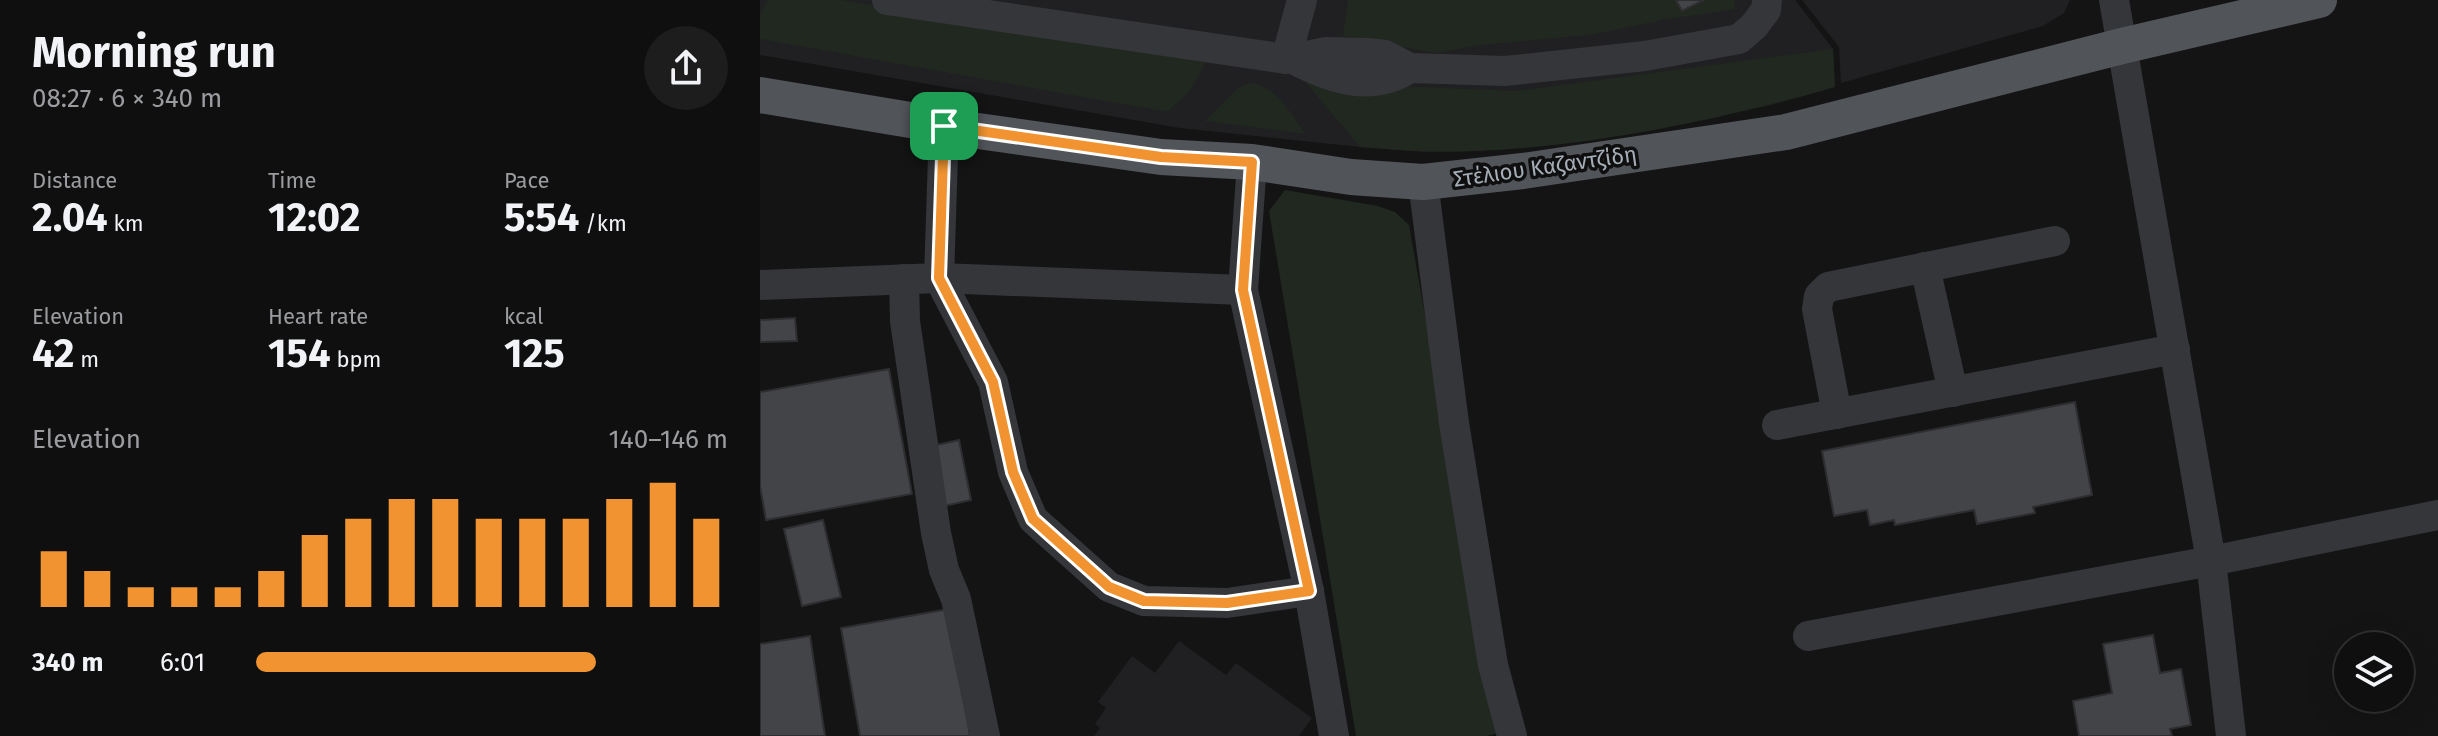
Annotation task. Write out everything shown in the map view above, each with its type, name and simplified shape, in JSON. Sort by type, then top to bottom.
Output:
[{"type":"main road","name":"Στέλιου Καζαντζίδη","points":[[760,95],[944,126],[1161,157],[1252,162],[1351,177],[1423,182],[1523,171],[1786,132],[2122,46],[2319,0]]},
{"type":"street","points":[[887,0],[1290,59],[1331,76],[1370,83],[1392,79],[1410,68],[1505,71],[1645,56],[1739,39],[1766,10],[1767,0]]},
{"type":"street","points":[[1290,59],[1302,0]]},
{"type":"street","points":[[2114,0],[2211,561],[2231,736]]},
{"type":"street","points":[[944,126],[939,278],[993,382],[1013,472],[1033,519],[1109,587],[1144,601],[1227,603],[1309,591]]},
{"type":"street","points":[[1252,162],[1243,290],[1309,591],[1334,736]]},
{"type":"street","points":[[1423,182],[1458,453],[1493,665],[1512,736]]},
{"type":"street","points":[[1837,414],[1817,309],[1819,296],[1828,287],[2055,241]]},
{"type":"street","points":[[1925,267],[1953,392]]},
{"type":"street","points":[[760,285],[939,278],[1243,290]]},
{"type":"street","points":[[904,279],[908,349],[936,533],[944,570],[956,599],[985,736]]},
{"type":"street","points":[[1777,425],[2175,349]]},
{"type":"street","points":[[1808,636],[2438,515]]},
{"type":"shaded area","points":[[760,0],[1795,0],[1833,49],[1835,87],[1767,106],[1562,144],[1424,152],[1360,147],[1180,128],[760,55]]},
{"type":"shaded area","points":[[768,0],[841,0],[1206,62],[1189,92],[1167,112],[760,39],[760,16]]},
{"type":"shaded area","points":[[1348,0],[1734,0],[1735,9],[1589,35],[1481,45],[1435,53],[1343,36]]},
{"type":"shaded area","points":[[1802,0],[2070,0],[2064,13],[2043,26],[1841,83],[1839,47]]},
{"type":"shaded area","points":[[1833,49],[1835,87],[1657,130],[1566,144],[1476,151],[1360,147],[1307,84],[1308,70],[1374,85],[1516,91]]},
{"type":"shaded area","points":[[1250,83],[1276,95],[1306,134],[1205,121],[1238,88]]},
{"type":"shaded area","points":[[1285,190],[1378,206],[1395,212],[1409,225],[1499,733],[1487,736],[1356,736],[1269,211]]},
{"type":"shaded area","points":[[1179,641],[1226,675],[1236,663],[1312,718],[1299,736],[1094,736],[1100,728],[1095,724],[1106,708],[1098,702],[1132,656],[1155,673]]},
{"type":"building","points":[[1676,0],[1704,0],[1682,11]]},
{"type":"building","points":[[795,318],[797,341],[760,342],[760,320]]},
{"type":"building","points":[[889,369],[912,494],[766,520],[760,486],[760,392]]},
{"type":"building","points":[[2075,402],[2092,495],[2033,507],[2035,513],[1977,524],[1974,510],[1895,525],[1894,520],[1870,525],[1867,510],[1834,516],[1822,451]]},
{"type":"building","points":[[959,440],[971,500],[944,506],[932,446]]},
{"type":"building","points":[[823,520],[841,597],[802,606],[784,529]]},
{"type":"building","points":[[949,609],[970,736],[860,736],[841,628]]},
{"type":"building","points":[[2153,635],[2160,673],[2181,669],[2191,725],[2170,729],[2172,736],[2079,736],[2073,701],[2112,693],[2103,644]]},
{"type":"building","points":[[810,636],[825,736],[760,736],[760,644]]},
{"type":"route","points":[[944,126],[1161,157],[1252,162],[1243,290],[1309,591],[1227,603],[1144,601],[1109,587],[1033,519],[1013,472],[993,382],[939,278],[944,126]]}]
